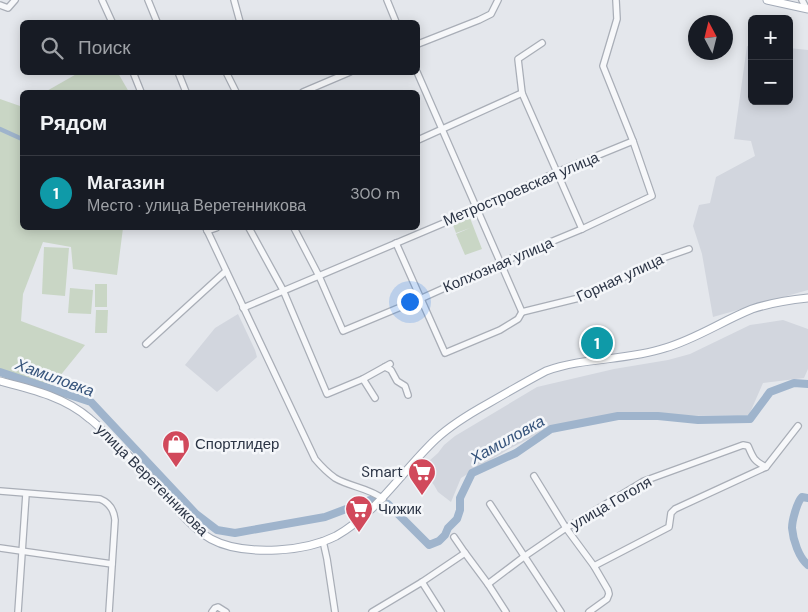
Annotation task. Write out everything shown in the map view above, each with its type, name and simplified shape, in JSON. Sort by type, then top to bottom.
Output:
[{"type":"main road","points":[[767,0],[807,8]]},
{"type":"main road","name":"улица Веретенникова","points":[[0,381],[60,400],[90,418],[158,486],[185,518],[210,538],[231,546],[254,550],[289,549],[323,541],[345,530],[382,499],[430,445],[452,426],[469,414],[546,371],[576,363],[635,356],[652,352],[695,337],[753,309],[768,304],[808,298]]},
{"type":"street","points":[[0,5],[8,8],[14,0]]},
{"type":"street","points":[[102,0],[111,20]]},
{"type":"street","points":[[148,0],[156,20]]},
{"type":"street","points":[[234,0],[239,20]]},
{"type":"street","points":[[387,0],[395,20]]},
{"type":"street","points":[[420,43],[492,14],[498,0]]},
{"type":"street","points":[[616,0],[617,20],[603,66],[633,141]]},
{"type":"street","points":[[802,0],[807,8]]},
{"type":"street","points":[[542,43],[518,59],[522,93],[582,229]]},
{"type":"street","points":[[134,75],[140,90]]},
{"type":"street","points":[[179,75],[185,90]]},
{"type":"street","points":[[228,75],[235,90]]},
{"type":"street","points":[[308,90],[343,75]]},
{"type":"street","points":[[396,242],[445,353],[500,330],[518,319],[522,312],[418,75]]},
{"type":"street","points":[[420,139],[522,93]]},
{"type":"street","name":"Метростроевская улица","points":[[243,308],[633,141]]},
{"type":"street","name":"Колхозная улица","points":[[319,276],[344,331],[420,299],[582,229],[652,196],[633,141]]},
{"type":"street","points":[[207,230],[312,454],[321,466],[336,478],[376,494],[382,499]]},
{"type":"street","points":[[250,230],[284,290],[327,394],[388,366],[397,381],[405,386],[408,395]]},
{"type":"street","points":[[295,230],[319,276]]},
{"type":"street","name":"Горная улица","points":[[522,312],[579,298],[606,287],[660,259],[689,249]]},
{"type":"street","points":[[146,344],[226,271]]},
{"type":"street","points":[[363,378],[375,398]]},
{"type":"street","points":[[594,566],[669,527],[671,513],[674,509],[766,467],[798,426]]},
{"type":"street","name":"улица Гоголя","points":[[488,584],[566,528],[644,481],[743,445],[748,446],[756,462],[766,467]]},
{"type":"street","points":[[534,476],[608,590],[607,599],[589,612]]},
{"type":"street","points":[[0,491],[100,499],[110,506],[115,520],[109,612]]},
{"type":"street","points":[[18,612],[26,494]]},
{"type":"street","points":[[490,504],[562,612]]},
{"type":"street","points":[[454,537],[506,612]]},
{"type":"street","points":[[323,541],[335,612]]},
{"type":"street","points":[[0,548],[112,564]]},
{"type":"street","points":[[372,612],[380,610],[465,553]]},
{"type":"street","points":[[422,582],[441,612]]},
{"type":"street","points":[[212,612],[218,607],[226,612]]},
{"type":"shaded area","points":[[747,46],[748,105],[793,105],[793,48],[808,50],[808,290],[713,317],[702,254],[693,226],[699,205],[710,203],[716,177],[755,156],[751,141],[734,139]]},
{"type":"shaded area","points":[[238,314],[257,357],[217,392],[185,365],[215,328]]},
{"type":"shaded area","points":[[783,320],[808,329],[808,369],[804,378],[763,383],[749,415],[609,415],[550,428],[509,449],[461,478],[451,502],[438,492],[420,469],[455,436],[537,387],[614,369],[668,360],[690,354],[750,325]]},
{"type":"green space","points":[[75,75],[119,75],[128,90],[48,90]]},
{"type":"green space","points":[[0,99],[20,106],[20,230],[123,230],[117,275],[73,269],[71,247],[43,242],[23,294],[21,321],[85,345],[51,387],[0,371]]},
{"type":"green space","points":[[470,218],[482,249],[465,255],[456,234],[470,228],[456,233],[453,225]]},
{"type":"green space","points":[[44,247],[69,248],[65,296],[42,294]]},
{"type":"green space","points":[[95,284],[107,284],[107,307],[95,307]]},
{"type":"green space","points":[[70,288],[93,290],[91,314],[68,313]]},
{"type":"green space","points":[[96,310],[108,310],[107,333],[95,333]]},
{"type":"waterway","points":[[0,129],[20,138]]},
{"type":"waterway","name":"Хамиловка","points":[[0,372],[91,402],[196,514],[217,530],[235,533],[325,517],[370,500],[375,501]]},
{"type":"waterway","name":"Хамиловка","points":[[384,503],[388,504],[429,545],[439,541],[457,519],[460,510],[460,498],[472,473],[516,453],[551,429],[618,416],[658,416],[698,420],[750,419],[770,392],[794,383],[808,384]]},
{"type":"waterway","name":"Хамиловка","points":[[808,498],[802,497],[800,499],[792,528],[797,548],[808,565]]},
{"type":"place","name":"Магазин","points":[[597,343]]},
{"type":"place","name":"Спортлидер","points":[[176,468]]},
{"type":"place","name":"Smart","points":[[422,496]]},
{"type":"place","name":"Чижик","points":[[359,533]]}]
